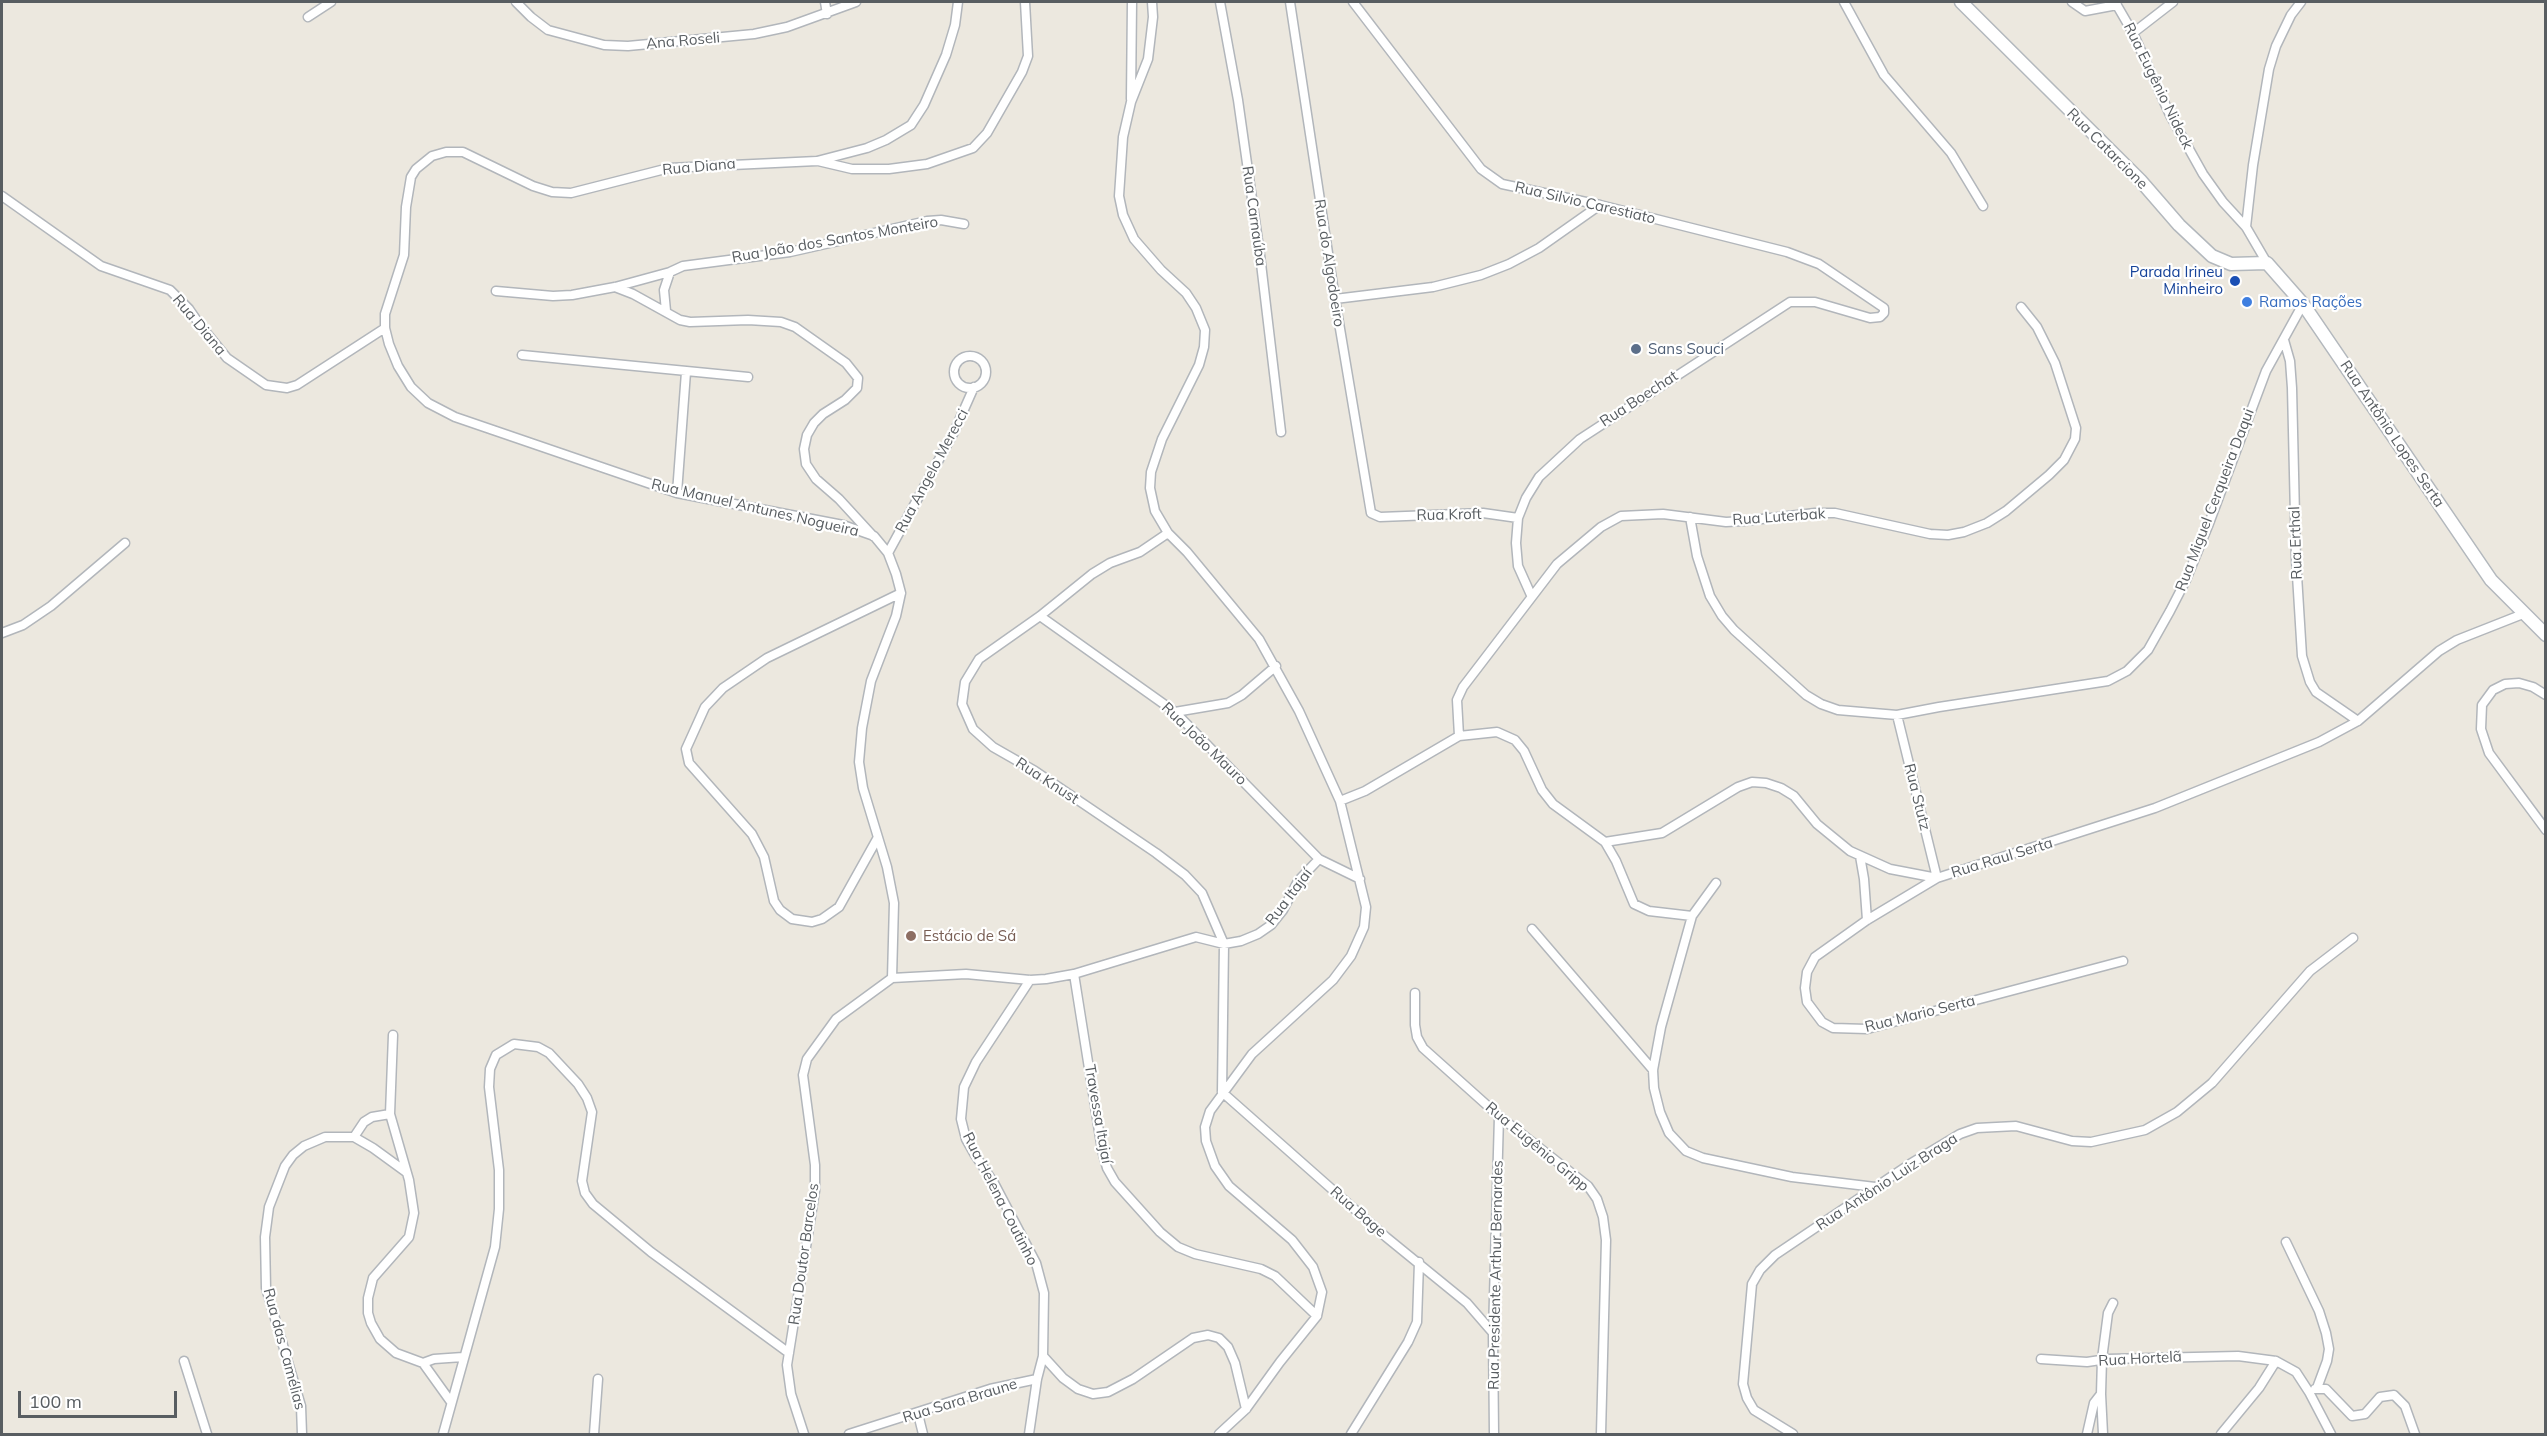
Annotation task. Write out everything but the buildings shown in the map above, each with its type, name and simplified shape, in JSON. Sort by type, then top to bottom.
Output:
[{"type":"street","points":[[308,17],[331,2]]},
{"type":"street","name":"Ana Roseli","points":[[516,2],[548,30],[604,45],[656,44],[754,34],[787,27],[856,2]]},
{"type":"street","points":[[825,2],[827,14]]},
{"type":"street","name":"Rua Diana","points":[[404,255],[406,207],[411,177],[422,163],[432,156],[446,152],[463,152],[533,186],[552,192],[571,194],[669,168],[817,161],[867,148],[886,140],[911,126],[937,78],[955,25],[958,2]]},
{"type":"street","points":[[817,161],[852,169],[889,169],[927,164],[973,148],[987,133],[1022,72],[1028,56],[1025,2]]},
{"type":"street","points":[[1131,2],[1131,102]]},
{"type":"street","points":[[1152,2],[1153,17],[1148,59],[1131,102],[1123,137],[1118,177],[1119,196],[1123,214],[1134,238],[1161,270],[1186,293],[1196,308],[1204,330],[1204,347],[1199,365],[1162,439],[1151,472],[1150,488],[1155,511],[1167,533],[1187,552],[1225,597],[1259,639],[1276,666],[1340,801],[1366,907],[1364,927],[1351,956],[1326,986],[1252,1054],[1222,1092],[1210,1111],[1205,1127],[1206,1141],[1215,1166],[1229,1186],[1292,1240],[1313,1267],[1322,1292],[1317,1316],[1246,1409],[1219,1434]]},
{"type":"street","name":"Rua Carnaúba","points":[[1220,2],[1238,100],[1260,255],[1281,432]]},
{"type":"street","name":"Rua do Algodoeiro","points":[[1290,2],[1369,509],[1372,514],[1380,517]]},
{"type":"street","name":"Rua Silvio Carestiato","points":[[1353,2],[1481,169],[1491,177],[1524,190],[1600,205],[1787,252],[1819,264],[1885,309]]},
{"type":"street","points":[[1844,2],[1884,75],[1951,153],[1983,206]]},
{"type":"street","name":"Rua Catarcione","points":[[1961,2],[2140,180],[2179,225],[2212,256],[2230,264],[2267,264]]},
{"type":"street","points":[[2072,2],[2085,12],[2116,3]]},
{"type":"street","points":[[2133,33],[2173,2]]},
{"type":"street","points":[[2246,227],[2253,165],[2269,69],[2281,36],[2301,2]]},
{"type":"street","name":"Rua Eugênio Nideck","points":[[2116,3],[2133,33],[2170,115],[2203,174],[2223,202],[2246,227]]},
{"type":"street","name":"Rua Diana","points":[[2,196],[101,266],[174,294],[189,309],[227,358],[266,385],[288,388],[297,385],[385,328]]},
{"type":"street","points":[[1335,299],[1433,287],[1481,275],[1509,264],[1539,248],[1600,205]]},
{"type":"street","name":"Rua João dos Santos Monteiro","points":[[496,291],[553,296],[615,287],[670,272],[683,266],[790,252],[927,221],[964,224]]},
{"type":"street","name":"Rua Antônio Lopes Serta","points":[[2246,227],[2267,264],[2302,304],[2491,580],[2546,635]]},
{"type":"street","name":"Rua Manuel Antunes Nogueira","points":[[404,255],[388,300],[385,328],[398,366],[411,387],[428,403],[465,421],[676,493],[843,525],[874,536],[888,553],[901,593]]},
{"type":"street","points":[[669,313],[664,290],[670,272]]},
{"type":"street","points":[[615,287],[690,322],[748,320],[782,322],[808,336],[846,363],[856,374],[859,382],[854,392],[814,423],[807,435],[804,449],[806,464],[816,479],[874,536]]},
{"type":"street","name":"Rua Boechat","points":[[1518,518],[1526,498],[1539,477],[1580,438],[1780,307],[1798,301],[1815,302],[1870,318],[1880,317],[1885,309]]},
{"type":"street","name":"Rua Miguel Cerqueira Daqui","points":[[1690,517],[1697,556],[1710,596],[1722,616],[1734,630],[1806,695],[1821,704],[1838,710],[1897,715],[2108,681],[2127,671],[2148,650],[2186,580],[2265,372],[2302,304]]},
{"type":"street","name":"Rua Luterbak","points":[[1459,736],[1457,700],[1462,687],[1557,564],[1613,520],[1634,514],[1744,521],[1834,513],[1930,534],[1948,535],[1964,532],[1987,523],[2049,476],[2064,460],[2075,439],[2076,428],[2051,353],[2037,327],[2021,307]]},
{"type":"street","name":"Rua Erthal","points":[[2284,340],[2290,361],[2292,388],[2296,560],[2302,656],[2310,682],[2316,692],[2358,721]]},
{"type":"street","points":[[522,355],[748,377]]},
{"type":"street","points":[[676,493],[686,372]]},
{"type":"street","name":"Rua Angelo Merecci","points":[[888,553],[954,432],[974,387]]},
{"type":"street","name":"Rua Kroft","points":[[1380,517],[1483,513],[1518,518]]},
{"type":"street","points":[[1518,518],[1516,543],[1518,566],[1531,595]]},
{"type":"street","name":"Rua Knust","points":[[1167,533],[1140,552],[1110,563],[1092,574],[1040,616],[979,659],[965,682],[962,704],[973,729],[993,747],[1035,771],[1185,875],[1202,893],[1224,944],[1222,1092]]},
{"type":"street","points":[[2,633],[23,626],[51,606],[125,543]]},
{"type":"street","points":[[877,839],[838,907],[822,919],[812,922],[792,919],[780,910],[774,901],[764,857],[752,834],[689,763],[686,748],[705,707],[723,688],[767,658],[901,593]]},
{"type":"street","points":[[901,593],[896,616],[871,681],[862,728],[859,762],[863,788],[894,903],[892,978],[975,974],[1030,980],[1074,974],[1196,937],[1224,944]]},
{"type":"street","name":"Rua Raul Serta","points":[[1605,842],[1662,833],[1738,787],[1752,782],[1766,783],[1794,796],[1834,840],[1860,856],[1890,869],[1936,878],[2155,808],[2319,742],[2358,721],[2423,664],[2457,640],[2523,614]]},
{"type":"street","name":"Rua João Mauro","points":[[1040,616],[1175,712],[1319,859],[1360,879]]},
{"type":"street","points":[[1175,712],[1228,703],[1242,695],[1276,666]]},
{"type":"street","points":[[2546,695],[2533,687],[2519,683],[2505,684],[2493,690],[2482,705],[2481,729],[2489,753],[2546,830]]},
{"type":"street","name":"Rua Stutz","points":[[1897,715],[1936,878]]},
{"type":"street","points":[[1340,801],[1365,791],[1459,736],[1486,733],[1506,734],[1524,750],[1542,790],[1553,804],[1605,842],[1616,861],[1634,904],[1650,911],[1692,916]]},
{"type":"street","points":[[1860,856],[1867,920]]},
{"type":"street","name":"Rua Itajaí","points":[[1224,944],[1258,934],[1271,926],[1283,910],[1298,881],[1319,859]]},
{"type":"street","name":"Rua Mario Serta","points":[[1936,878],[1867,920],[1815,957],[1808,972],[1805,988],[1807,1002],[1822,1022],[1833,1028],[1867,1029],[2123,960]]},
{"type":"street","points":[[1716,883],[1692,916],[1661,1027],[1653,1070],[1654,1088],[1669,1134],[1686,1151],[1703,1158],[1792,1177],[1875,1187]]},
{"type":"street","points":[[1532,929],[1653,1070]]},
{"type":"street","name":"Rua Antônio Luiz Braga","points":[[1793,1434],[1761,1416],[1747,1398],[1743,1384],[1752,1284],[1760,1270],[1775,1255],[1944,1142],[1977,1128],[2016,1126],[2072,1141],[2091,1142],[2145,1130],[2177,1112],[2212,1083],[2310,970],[2353,938]]},
{"type":"street","name":"Travessa Itajaí","points":[[1074,974],[1102,1150],[1107,1168],[1115,1182],[1160,1232],[1178,1247],[1195,1254],[1261,1269],[1275,1276],[1317,1316]]},
{"type":"street","name":"Rua Doutor Barcelos","points":[[789,1353],[815,1191],[815,1165],[803,1075],[807,1059],[836,1019],[892,978]]},
{"type":"street","name":"Rua Helena Coutinho","points":[[1029,1434],[1037,1379],[1043,1356],[1044,1293],[1036,1263],[994,1183],[970,1147],[961,1119],[964,1087],[976,1062],[1030,980]]},
{"type":"street","name":"Rua Eugênio Gripp","points":[[1415,993],[1415,1025],[1423,1048],[1499,1116],[1588,1186],[1597,1199],[1606,1240],[1601,1434]]},
{"type":"street","points":[[393,1035],[390,1114],[414,1203],[413,1225],[409,1237],[400,1250],[373,1278],[368,1298],[368,1313],[375,1331],[391,1349],[423,1363],[451,1402]]},
{"type":"street","points":[[443,1434],[495,1247],[499,1209],[499,1170],[489,1087],[490,1069],[496,1055],[514,1044],[538,1047],[549,1053],[578,1084],[587,1098],[592,1112],[582,1181],[585,1192],[593,1204],[651,1252],[789,1353],[788,1378],[804,1434]]},
{"type":"street","name":"Rua Bage","points":[[1222,1092],[1386,1237],[1467,1303],[1493,1333]]},
{"type":"street","points":[[390,1114],[372,1117],[364,1122],[354,1137],[380,1152],[406,1172]]},
{"type":"street","name":"Rua Presidente Arthur Bernardes","points":[[1494,1434],[1493,1333],[1499,1116]]},
{"type":"street","name":"Rua das Camélias","points":[[302,1434],[301,1406],[266,1288],[265,1237],[269,1207],[285,1166],[293,1155],[314,1140],[325,1137],[354,1137]]},
{"type":"street","points":[[2286,1242],[2319,1311],[2329,1349],[2327,1361],[2313,1390]]},
{"type":"street","points":[[1351,1434],[1408,1342],[1417,1322],[1419,1262]]},
{"type":"street","points":[[2103,1434],[2102,1359],[2108,1313],[2113,1303]]},
{"type":"street","points":[[1043,1356],[1063,1378],[1078,1389],[1093,1394],[1108,1392],[1133,1379],[1193,1338],[1208,1335],[1219,1338],[1228,1347],[1235,1363],[1246,1409]]},
{"type":"street","name":"Rua Hortelã","points":[[2041,1359],[2087,1362],[2102,1359],[2238,1356],[2276,1361]]},
{"type":"street","points":[[423,1363],[434,1359],[463,1357]]},
{"type":"street","points":[[184,1361],[207,1434]]},
{"type":"street","points":[[2221,1434],[2259,1388],[2276,1361],[2296,1372],[2313,1390],[2331,1434]]},
{"type":"street","points":[[594,1434],[598,1379]]},
{"type":"street","name":"Rua Sara Braune","points":[[849,1434],[918,1414],[990,1389],[1037,1379]]},
{"type":"street","points":[[2313,1390],[2326,1389],[2352,1416],[2365,1414],[2380,1397],[2394,1395],[2405,1406],[2415,1434]]},
{"type":"street","points":[[2087,1434],[2094,1403],[2101,1394]]},
{"type":"street","points":[[918,1414],[923,1434]]},
{"type":"place","name":"Parada Irineu Minheiro","points":[[2235,281]]},
{"type":"place","name":"Ramos Rações","points":[[2247,302]]},
{"type":"place","name":"Sans Souci","points":[[1636,349]]},
{"type":"place","name":"Estácio de Sá","points":[[911,936]]}]
